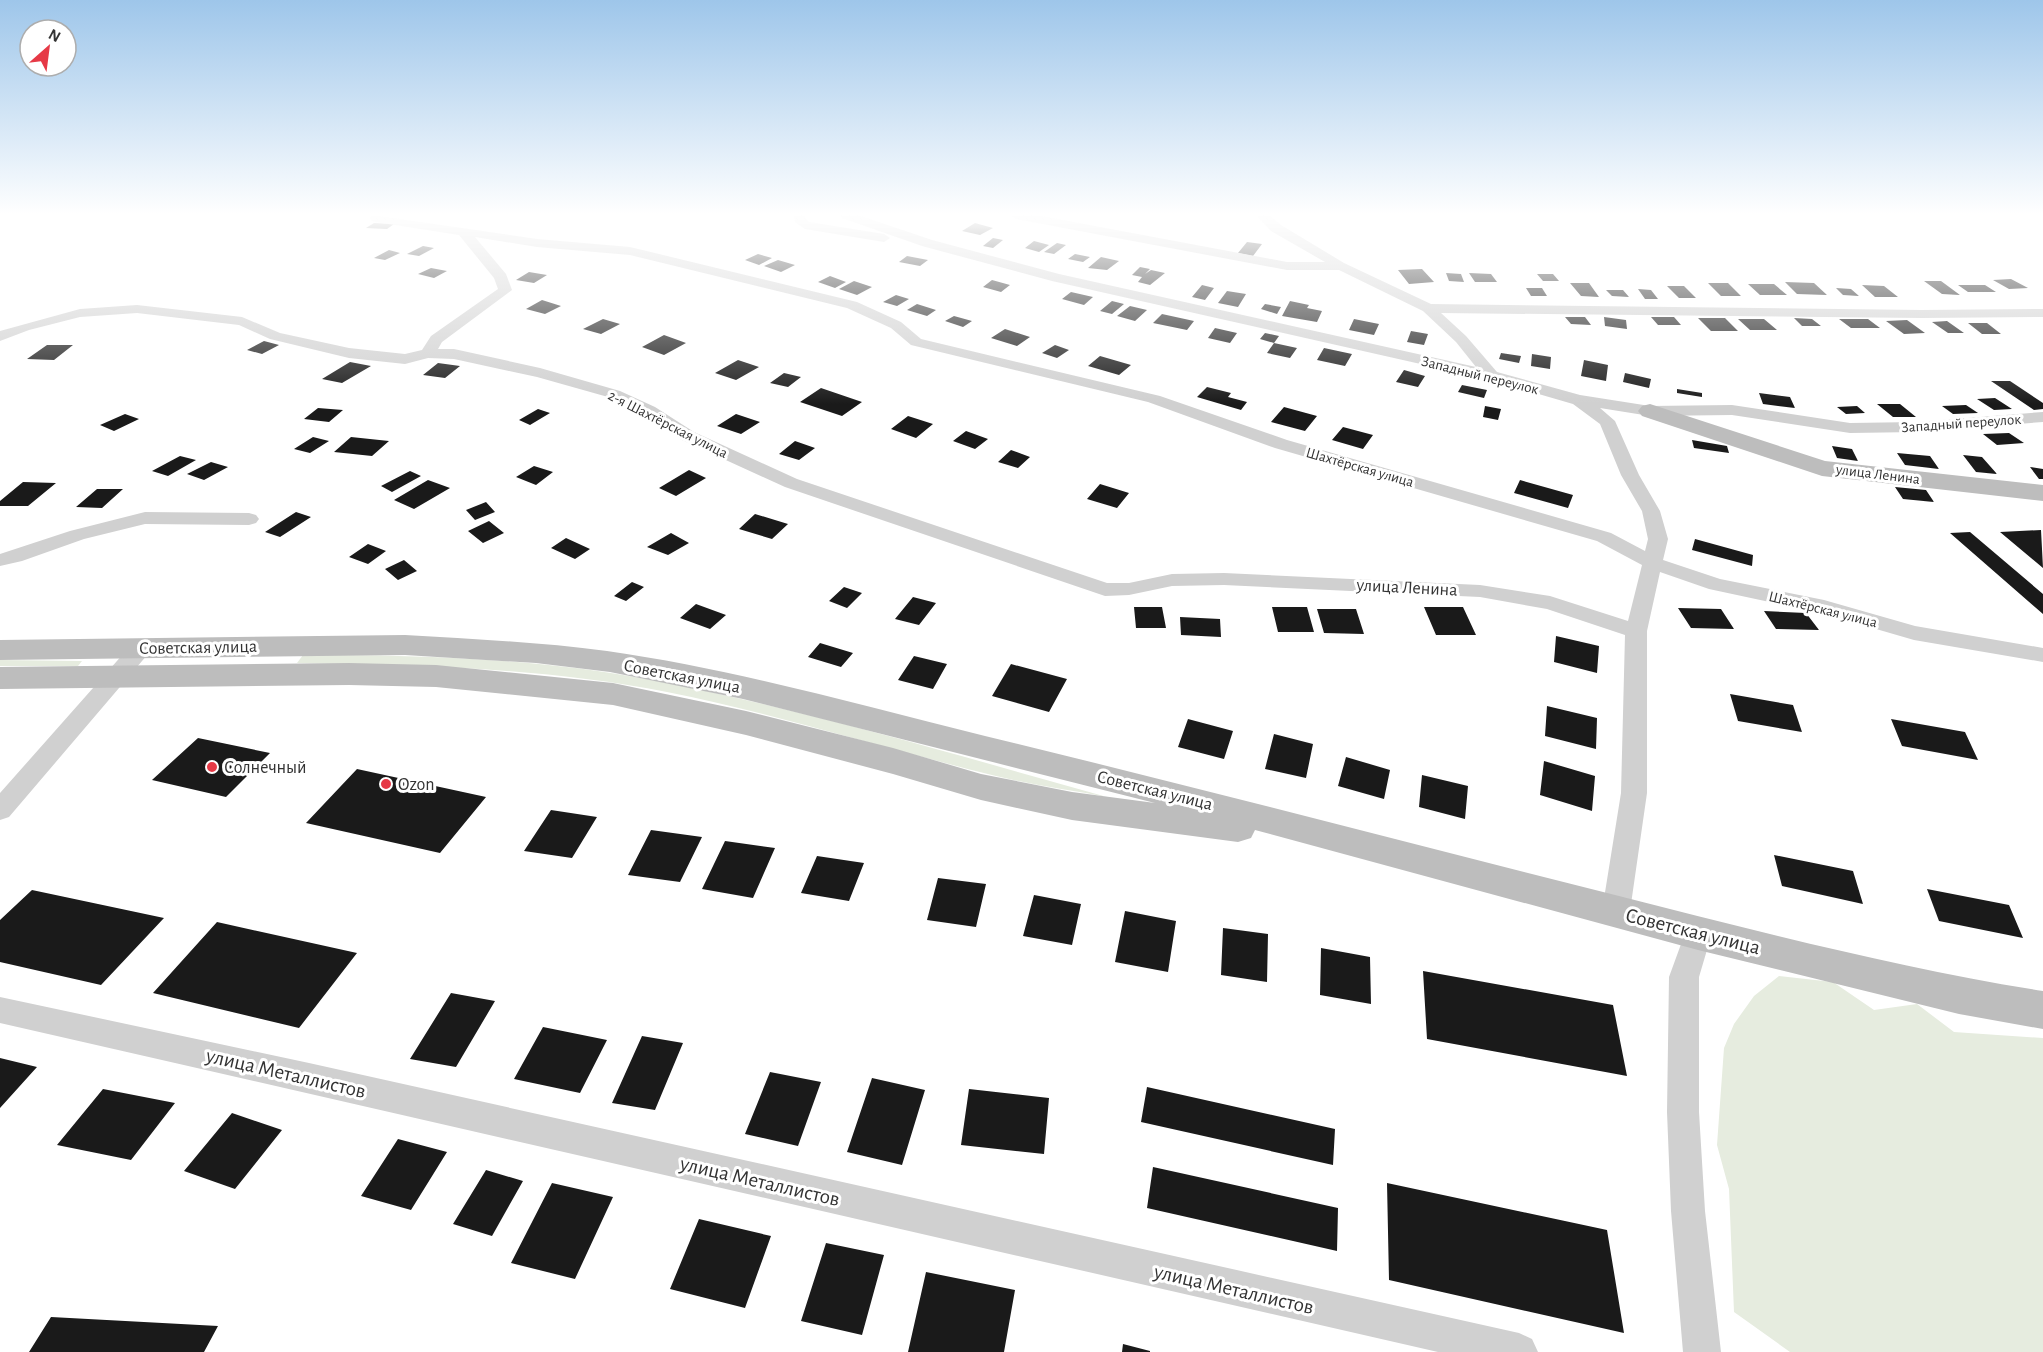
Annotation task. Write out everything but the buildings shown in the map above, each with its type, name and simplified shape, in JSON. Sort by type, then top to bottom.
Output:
[{"type":"main road","name":"улица Ленина","points":[[1650,411],[1822,468],[2043,493]]},
{"type":"main road","points":[[265,675],[286,645]]},
{"type":"main road","name":"Советская улица","points":[[0,650],[405,645],[536,654],[610,662],[743,688],[1196,800],[1346,842],[1698,933],[1959,996],[2043,1010]]},
{"type":"main road","name":"Советская улица","points":[[0,678],[349,674],[436,676],[613,694],[746,723],[893,761],[981,787],[1072,806],[1346,842]]},
{"type":"street","points":[[428,353],[436,339],[505,290],[501,278]]},
{"type":"street","name":"Шахтёрская улица","points":[[733,278],[852,306],[896,325],[916,342],[1154,399],[1281,444],[1604,537],[1652,564],[1716,584],[1824,607],[1914,633],[2043,655]]},
{"type":"street","name":"Западный переулок","points":[[1057,278],[1491,375],[1578,400],[1650,411],[1732,410],[1850,428],[1917,427],[2043,417]]},
{"type":"street","points":[[1366,278],[1428,308],[1461,339],[1491,375]]},
{"type":"street","points":[[1428,308],[2043,313]]},
{"type":"street","name":"2-я Шахтёрская улица","points":[[0,336],[24,327],[80,313],[137,309],[242,321],[275,336],[349,353],[405,359],[428,353],[454,354],[614,394],[649,411],[688,436],[791,483],[1105,590],[1129,589],[1172,580]]},
{"type":"street","points":[[1578,400],[1607,421],[1630,476],[1651,511],[1658,539],[1636,631],[1634,794],[1616,911]]},
{"type":"street","points":[[0,560],[15,557],[76,535],[145,518],[249,519]]},
{"type":"street","name":"улица Ленина","points":[[1172,580],[1224,579],[1480,591],[1550,603],[1636,631]]},
{"type":"street","points":[[0,810],[140,649]]},
{"type":"street","points":[[1698,933],[1684,977],[1683,1112],[1688,1211],[1702,1352]]},
{"type":"street","name":"улица Металлистов","points":[[0,1010],[1519,1352]]},
{"type":"shaded area","points":[[303,655],[521,662],[651,680],[823,719],[1107,797],[1037,785],[955,766],[791,721],[667,692],[576,678],[483,669],[297,663]]},
{"type":"shaded area","points":[[0,660],[82,661],[78,666],[0,666]]},
{"type":"shaded area","points":[[1779,976],[1833,982],[1874,1010],[1917,1004],[1954,1032],[2043,1038],[2043,1352],[1790,1352],[1734,1312],[1729,1189],[1717,1145],[1724,1048],[1734,1024],[1754,996]]},
{"type":"place","name":"Солнечный","points":[[212,767]]},
{"type":"place","name":"Ozon","points":[[386,784]]}]
